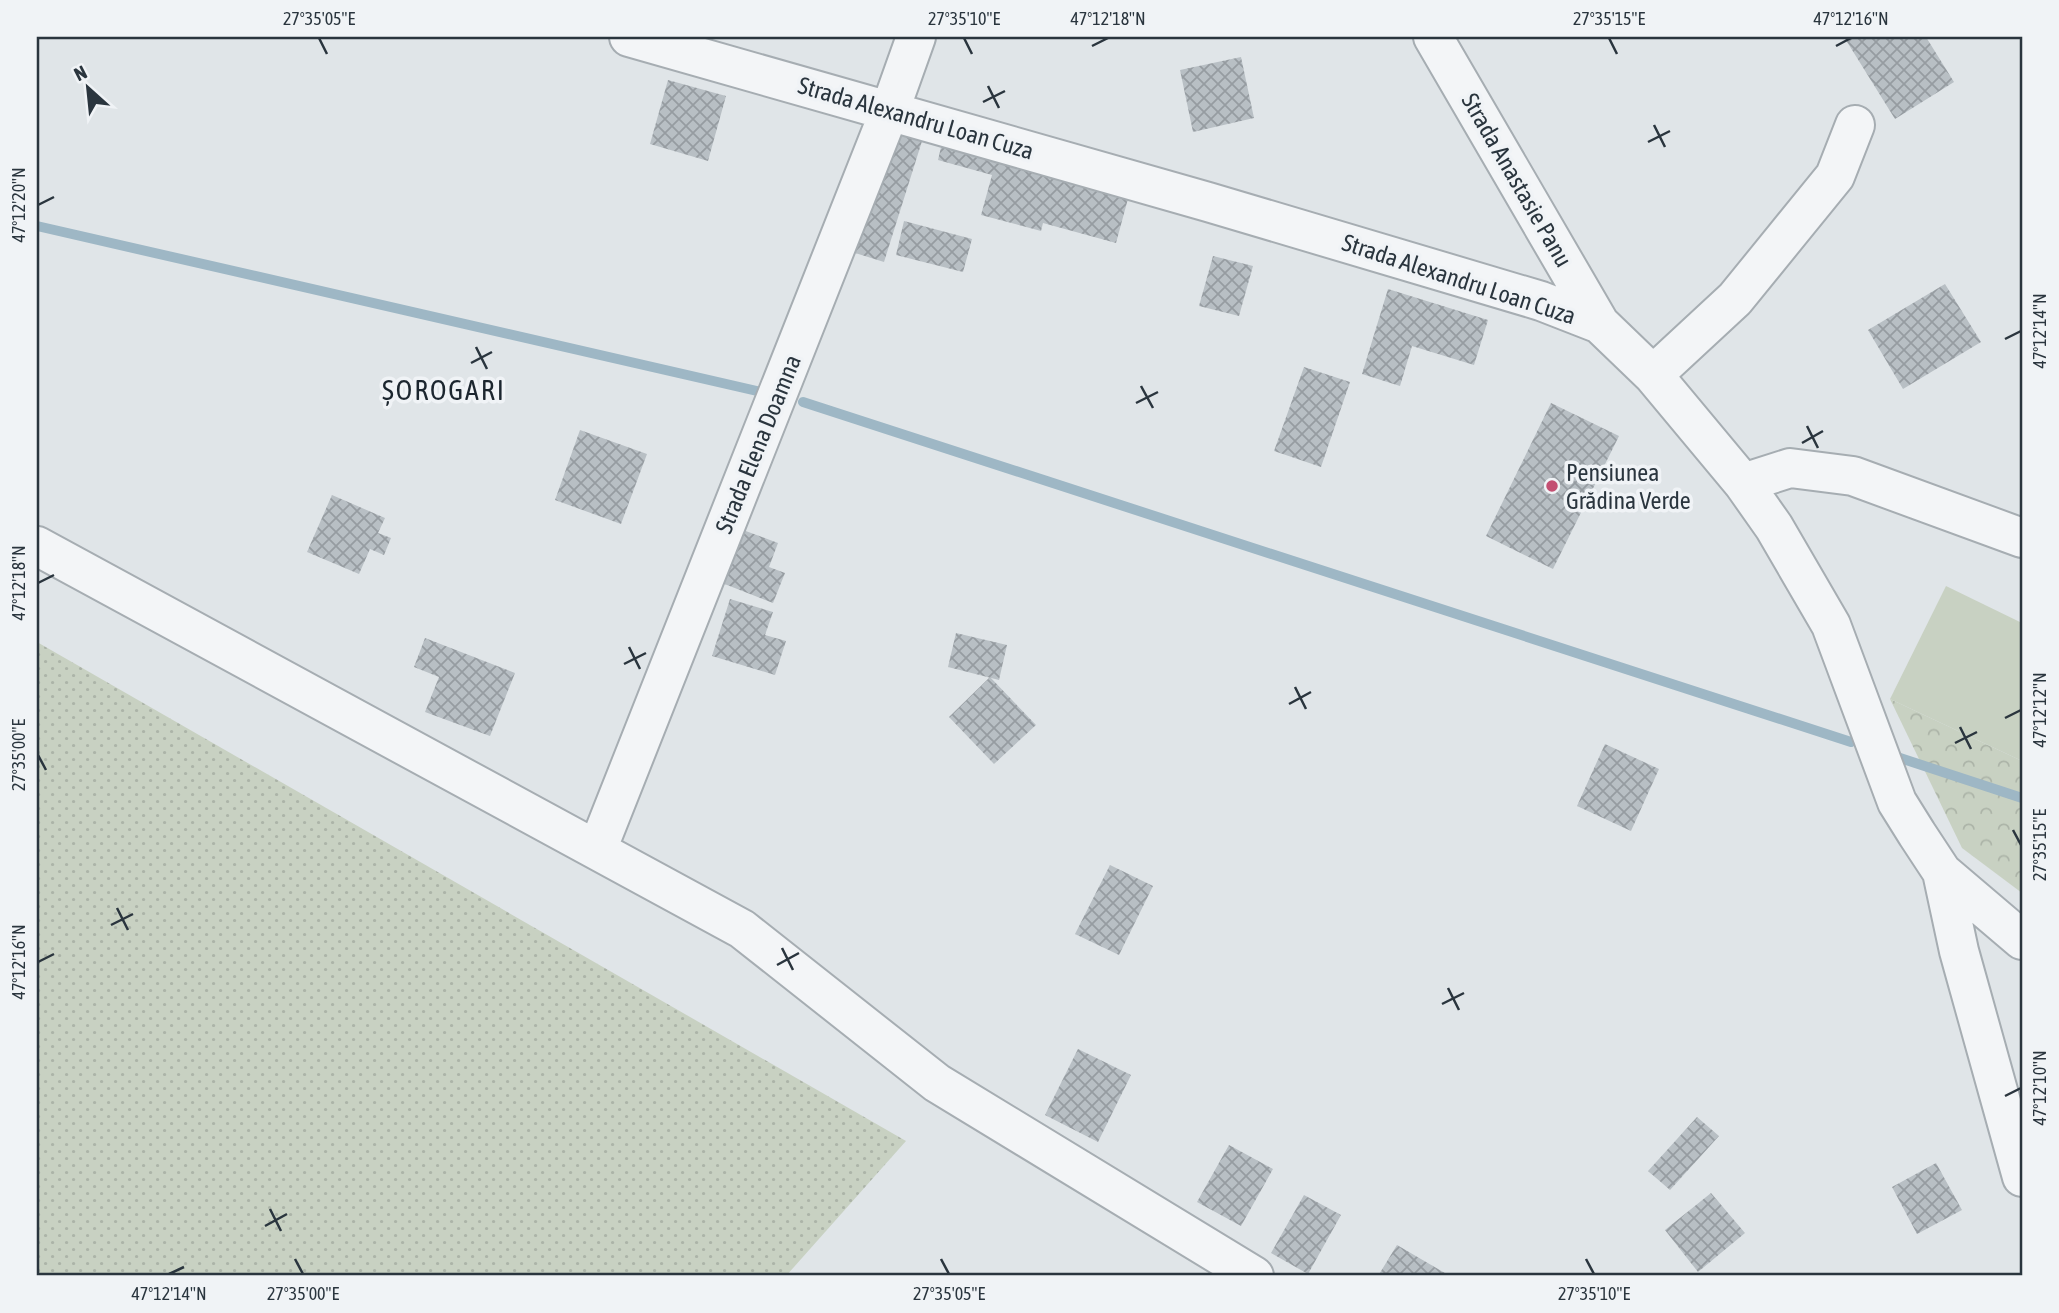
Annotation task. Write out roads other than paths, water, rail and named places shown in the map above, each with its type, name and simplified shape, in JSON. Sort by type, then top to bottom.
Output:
[{"type":"street","name":"Strada Alexandru Loan Cuza","points":[[629,37],[890,110],[1541,300],[1600,324],[1653,375],[1743,483],[1774,527],[1831,625],[1897,802],[1942,872],[2022,940]]},
{"type":"street","name":"Strada Elena Doamna","points":[[597,850],[890,110],[916,37]]},
{"type":"street","name":"Strada Anastasie Panu","points":[[1433,37],[1600,324]]},
{"type":"street","points":[[1653,375],[1735,299],[1835,176],[1855,125]]},
{"type":"street","points":[[1743,483],[1790,468],[1853,476],[2022,538]]},
{"type":"street","points":[[37,546],[742,929],[937,1083],[1254,1276]]},
{"type":"street","points":[[1942,872],[1959,951],[2022,1177]]},
{"type":"waterway","points":[[37,226],[757,391]]},
{"type":"waterway","points":[[803,402],[1851,742]]},
{"type":"waterway","points":[[1894,756],[2022,798]]},
{"type":"place","name":"Pensiunea Grădina Verde","points":[[1552,486]]},
{"type":"district","name":"ȘOROGARI","points":[[444,390]]}]
